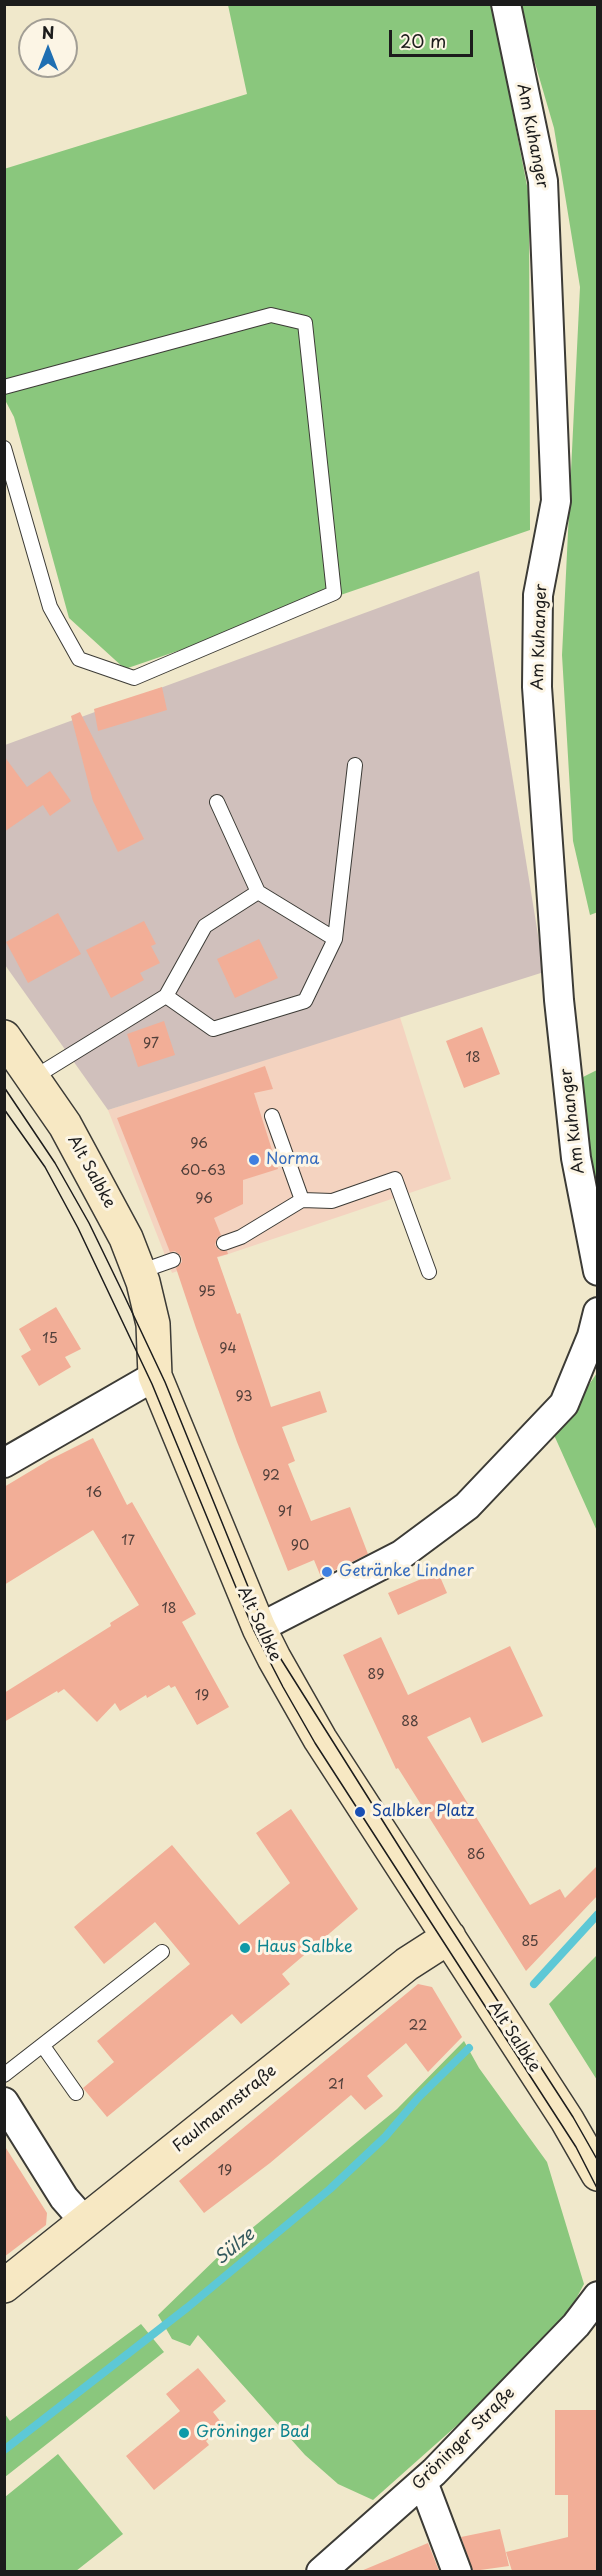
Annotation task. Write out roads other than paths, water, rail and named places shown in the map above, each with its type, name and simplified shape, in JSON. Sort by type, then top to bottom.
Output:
[{"type":"main road","name":"Alt Salbke","points":[[4,1037],[65,1125],[126,1238],[140,1272],[153,1324],[155,1376],[259,1628],[320,1740],[567,2120],[597,2174]]},
{"type":"main road","name":"Faulmannstraße","points":[[4,2286],[407,1964],[449,1937]]},
{"type":"street","name":"Am Kuhanger","points":[[506,4],[543,181],[556,501],[538,595],[537,687],[560,1000],[576,1158],[597,1271]]},
{"type":"street","points":[[259,1628],[401,1555],[467,1506],[564,1404],[592,1336],[597,1312]]},
{"type":"street","points":[[4,1463],[155,1376]]},
{"type":"street","points":[[4,2102],[64,2198],[85,2222]]},
{"type":"street","name":"Gröninger Straße","points":[[321,2571],[423,2482],[568,2333],[597,2296]]},
{"type":"street","points":[[423,2482],[457,2571]]},
{"type":"lane","points":[[4,387],[272,315],[305,323],[334,593],[134,678],[79,659],[50,607],[4,448]]},
{"type":"lane","points":[[166,996],[213,1029],[305,1001],[335,939],[355,765]]},
{"type":"lane","points":[[217,802],[258,892],[335,939]]},
{"type":"lane","points":[[33,1078],[166,996],[205,926],[258,892]]},
{"type":"lane","points":[[272,1116],[302,1200]]},
{"type":"lane","points":[[224,1243],[241,1237],[302,1200],[332,1201],[395,1179],[429,1272]]},
{"type":"lane","points":[[140,1272],[173,1260]]},
{"type":"lane","points":[[4,2075],[162,1952]]},
{"type":"lane","points":[[43,2046],[76,2093]]},
{"type":"waterway","name":"Sülze","points":[[534,1984],[598,1914]]},
{"type":"waterway","name":"Sülze","points":[[4,2450],[188,2307],[330,2189],[385,2137],[418,2098],[469,2048]]},
{"type":"tram line","points":[[4,1087],[55,1163],[89,1223],[123,1293],[165,1382],[264,1626],[279,1656],[573,2117],[598,2161]]},
{"type":"tram line","points":[[4,1109],[45,1167],[78,1228],[152,1384],[254,1631],[283,1687],[315,1743],[576,2147],[598,2190]]},
{"type":"place","name":"Norma","points":[[254,1160]]},
{"type":"place","name":"Getränke Lindner","points":[[327,1572]]},
{"type":"place","name":"Salbker Platz","points":[[360,1812]]},
{"type":"place","name":"Haus Salbke","points":[[245,1948]]},
{"type":"place","name":"Gröninger Bad","points":[[184,2433]]}]
